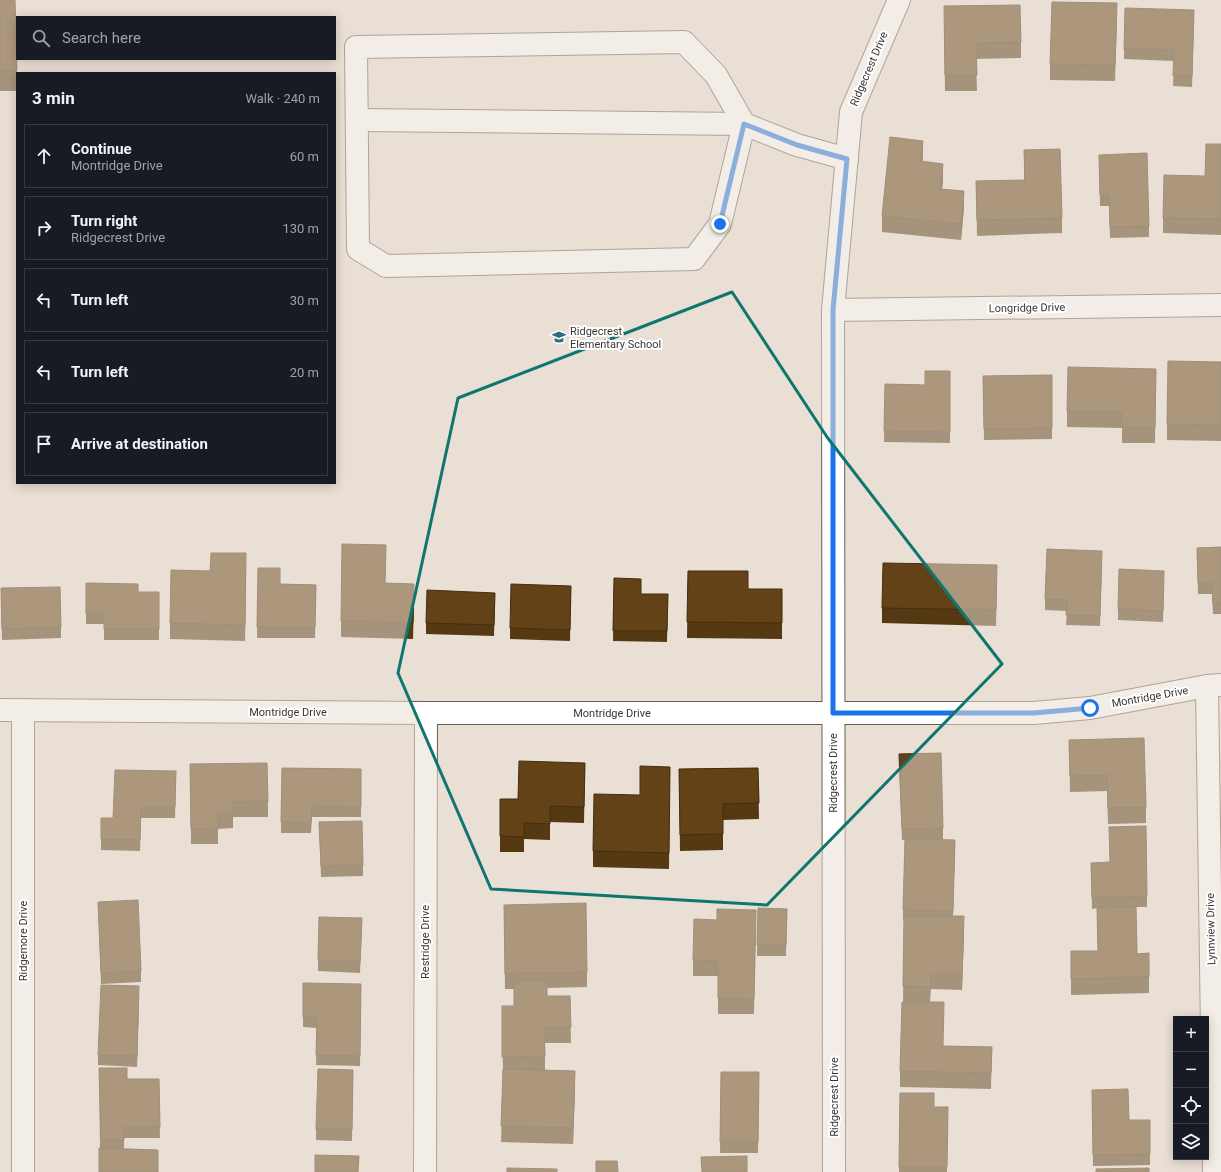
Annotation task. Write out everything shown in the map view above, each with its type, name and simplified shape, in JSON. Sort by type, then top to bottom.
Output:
[{"type":"street","name":"Ridgecrest Drive","points":[[834,1172],[833,310],[851,112],[899,0]]},
{"type":"street","points":[[684,42],[716,75],[744,124],[720,224],[694,259],[386,266],[358,248],[356,47],[684,42]]},
{"type":"street","points":[[357,120],[744,124],[797,145],[847,159]]},
{"type":"street","name":"Longridge Drive","points":[[833,310],[1221,305]]},
{"type":"street","name":"Montridge Drive","points":[[0,710],[426,713],[1034,713],[1090,708],[1214,686]]},
{"type":"street","name":"Lynnview Drive","points":[[1214,686],[1214,1172]]},
{"type":"street","name":"Ridgemore Drive","points":[[22,1172],[23,710]]},
{"type":"street","name":"Restridge Drive","points":[[425,1172],[426,713]]},
{"type":"highlighted area","points":[[732,292],[827,437],[1002,664],[767,905],[491,889],[398,673],[458,398]]},
{"type":"building","points":[[0,0],[15,0],[17,70],[0,71]]},
{"type":"building","points":[[1052,2],[1117,3],[1115,65],[1050,64]]},
{"type":"building","points":[[1020,5],[1021,42],[976,43],[977,75],[945,75],[944,6]]},
{"type":"building","points":[[1125,8],[1194,10],[1192,76],[1173,76],[1174,50],[1124,49]]},
{"type":"building","points":[[890,137],[923,141],[921,161],[943,164],[940,189],[964,191],[961,224],[882,216]]},
{"type":"building","points":[[1206,144],[1221,144],[1221,219],[1163,218],[1164,175],[1205,176]]},
{"type":"building","points":[[1060,149],[1062,218],[977,220],[976,181],[1025,180],[1024,150]]},
{"type":"building","points":[[1147,153],[1149,226],[1110,227],[1109,195],[1100,195],[1099,155]]},
{"type":"building","points":[[1168,361],[1221,362],[1221,425],[1167,424]]},
{"type":"building","points":[[1068,367],[1156,369],[1155,428],[1122,427],[1122,412],[1067,411]]},
{"type":"building","points":[[925,371],[950,371],[950,432],[884,431],[885,384],[925,385]]},
{"type":"building","points":[[1052,375],[1052,428],[984,429],[983,376]]},
{"type":"building","points":[[342,544],[386,545],[385,583],[414,584],[413,623],[341,621]]},
{"type":"building","points":[[1221,547],[1221,603],[1213,604],[1212,583],[1198,583],[1197,548]]},
{"type":"building","points":[[1047,549],[1102,551],[1100,616],[1066,615],[1067,600],[1045,599]]},
{"type":"building","points":[[211,553],[246,553],[245,625],[170,623],[171,570],[210,571]]},
{"type":"building","points":[[883,563],[997,565],[996,610],[882,608]]},
{"type":"building","points":[[258,568],[280,568],[280,584],[316,585],[315,627],[257,627]]},
{"type":"building","points":[[1119,569],[1164,571],[1163,611],[1118,609]]},
{"type":"building","points":[[688,571],[748,571],[748,589],[782,589],[782,623],[687,622]]},
{"type":"building","points":[[614,578],[641,579],[641,594],[668,594],[667,631],[613,631]]},
{"type":"building","points":[[86,583],[138,584],[138,592],[159,592],[159,629],[104,629],[104,614],[86,614]]},
{"type":"building","points":[[511,584],[571,586],[570,630],[510,628]]},
{"type":"building","points":[[60,587],[61,627],[2,629],[1,588]]},
{"type":"building","points":[[427,590],[495,593],[494,625],[426,623]]},
{"type":"building","points":[[1144,738],[1146,807],[1108,808],[1107,775],[1070,776],[1069,740]]},
{"type":"building","points":[[941,753],[943,828],[902,829],[899,754]]},
{"type":"building","points":[[519,761],[585,763],[584,807],[550,806],[550,824],[524,823],[524,837],[500,836],[500,799],[518,799]]},
{"type":"building","points":[[267,763],[268,801],[233,802],[233,812],[218,813],[218,828],[191,829],[190,764]]},
{"type":"building","points":[[640,766],[670,767],[669,853],[593,851],[594,794],[640,795]]},
{"type":"building","points":[[282,768],[361,769],[361,807],[312,806],[311,823],[281,822]]},
{"type":"building","points":[[758,768],[759,803],[723,804],[723,834],[680,835],[679,769]]},
{"type":"building","points":[[115,770],[176,771],[175,807],[141,807],[140,840],[101,839],[101,818],[113,818]]},
{"type":"building","points":[[362,821],[363,865],[321,866],[319,822]]},
{"type":"building","points":[[1146,826],[1147,896],[1092,898],[1091,863],[1110,862],[1109,827]]},
{"type":"building","points":[[905,839],[955,840],[953,911],[903,910]]},
{"type":"building","points":[[138,900],[141,971],[101,973],[98,902]]},
{"type":"building","points":[[586,903],[587,972],[505,974],[504,905]]},
{"type":"building","points":[[1136,907],[1137,954],[1149,953],[1149,977],[1071,979],[1071,951],[1098,951],[1097,908]]},
{"type":"building","points":[[758,908],[787,909],[786,945],[757,945]]},
{"type":"building","points":[[717,909],[756,910],[754,999],[718,998],[718,961],[693,960],[694,919],[717,920]]},
{"type":"building","points":[[904,916],[964,916],[962,974],[931,974],[930,987],[903,986]]},
{"type":"building","points":[[319,917],[362,918],[360,962],[318,960]]},
{"type":"building","points":[[514,981],[547,981],[547,996],[570,996],[571,1027],[544,1027],[545,1056],[502,1057],[502,1006],[514,1006]]},
{"type":"building","points":[[303,983],[361,984],[360,1056],[316,1055],[317,1017],[303,1017]]},
{"type":"building","points":[[101,985],[139,986],[137,1056],[98,1055]]},
{"type":"building","points":[[902,1002],[944,1002],[943,1046],[992,1047],[991,1073],[900,1071]]},
{"type":"building","points":[[99,1068],[127,1068],[127,1079],[159,1079],[160,1127],[124,1127],[124,1140],[101,1140]]},
{"type":"building","points":[[318,1069],[353,1070],[352,1130],[316,1129]]},
{"type":"building","points":[[503,1069],[575,1071],[573,1128],[501,1126]]},
{"type":"building","points":[[721,1072],[759,1072],[758,1142],[720,1142]]},
{"type":"building","points":[[1128,1089],[1129,1120],[1150,1120],[1150,1154],[1093,1155],[1092,1090]]},
{"type":"building","points":[[900,1093],[934,1093],[934,1107],[948,1107],[947,1167],[899,1167]]},
{"type":"building","points":[[99,1148],[158,1150],[158,1172],[99,1172]]},
{"type":"building","points":[[315,1155],[359,1156],[358,1172],[315,1172]]},
{"type":"building","points":[[747,1156],[747,1172],[702,1172],[701,1157]]},
{"type":"building","points":[[596,1161],[617,1161],[618,1172],[596,1172]]},
{"type":"building","points":[[507,1168],[557,1169],[557,1172],[507,1172]]},
{"type":"building","points":[[1149,1168],[1149,1172],[1096,1172],[1096,1169]]},
{"type":"place","name":"Ridgecrest Elementary School","points":[[559,337]]},
{"type":"route","points":[[720,224],[744,124],[797,145],[847,159],[833,310],[833,713],[1034,713],[1090,708]]}]
